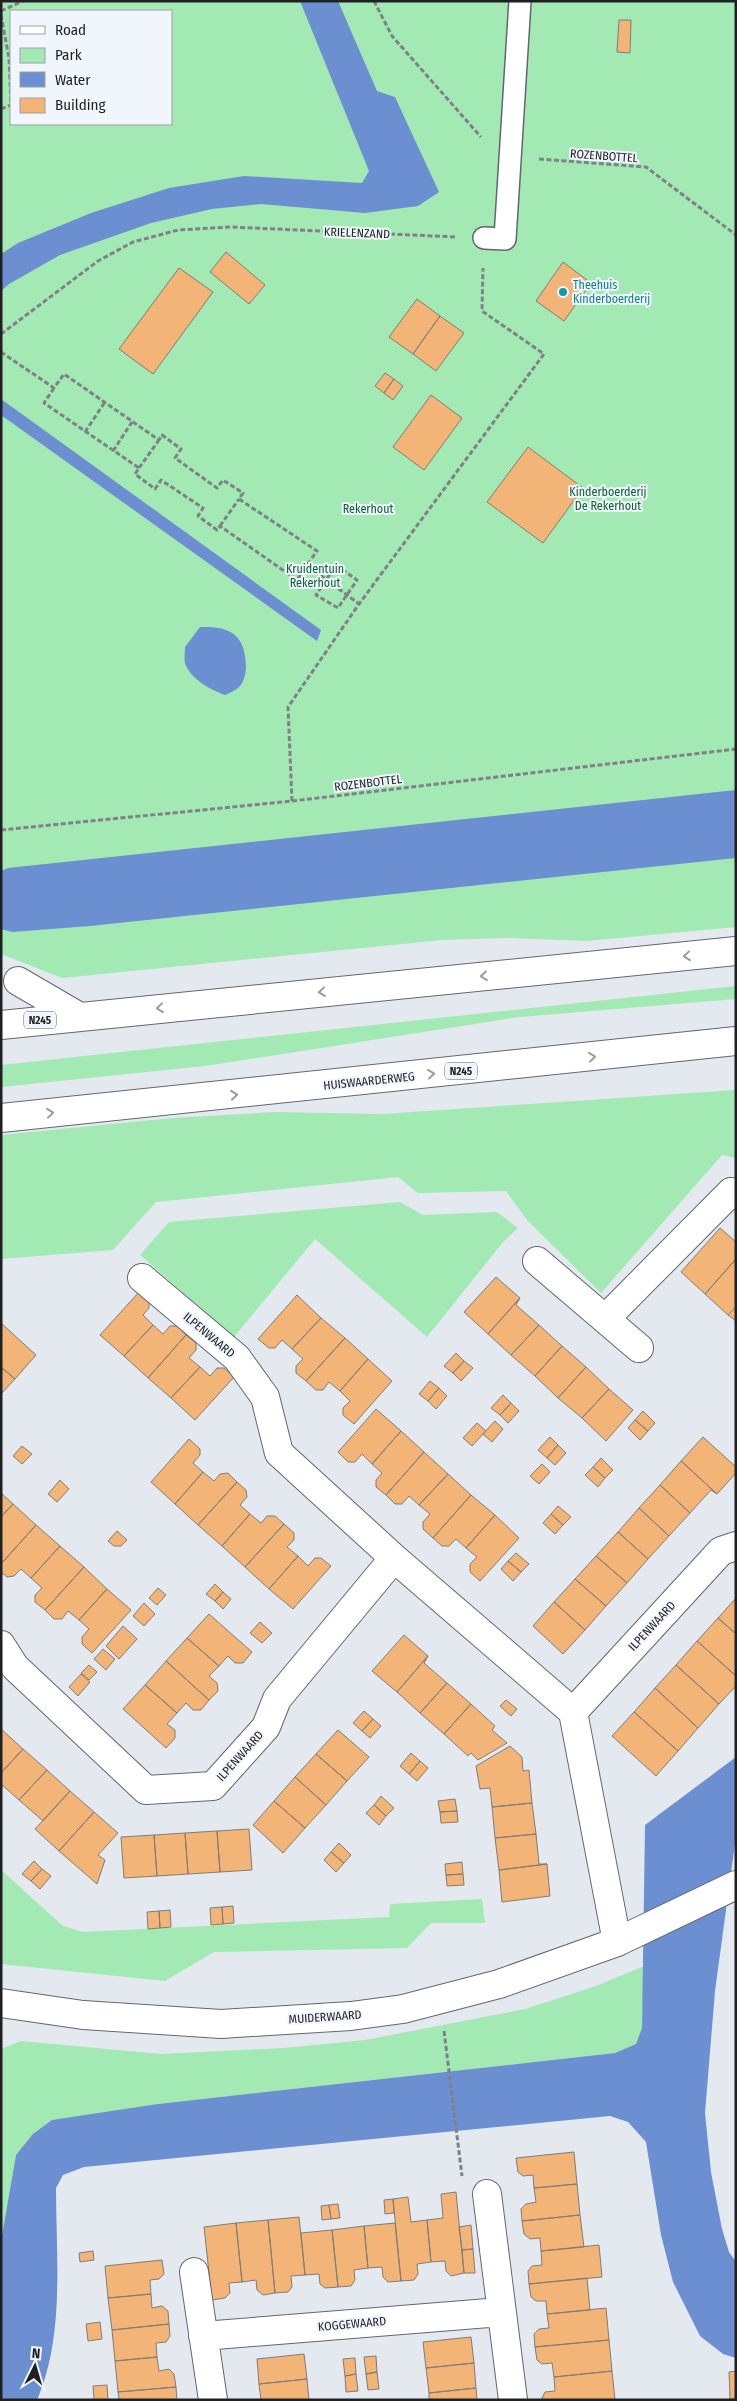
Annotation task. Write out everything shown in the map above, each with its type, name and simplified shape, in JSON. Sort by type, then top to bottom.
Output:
[{"type":"main road","name":"N245","points":[[1,1025],[736,951]]},
{"type":"main road","points":[[9,980],[78,1016]]},
{"type":"main road","name":"HUISWAARDERWEG","points":[[1,1118],[736,1041]]},
{"type":"main road","points":[[606,1318],[731,1192],[736,1195]]},
{"type":"main road","points":[[537,1261],[639,1348]]},
{"type":"main road","name":"ILPENWAARD","points":[[142,1278],[237,1358],[265,1397],[279,1452],[394,1558],[573,1712],[721,1550],[736,1546]]},
{"type":"main road","name":"ILPENWAARD","points":[[1,1645],[15,1667],[146,1790],[213,1786],[266,1727],[276,1699],[394,1558]]},
{"type":"main road","points":[[573,1712],[626,1937]]},
{"type":"main road","name":"MUIDERWAARD","points":[[1,2003],[83,2015],[221,2024],[351,2016],[403,2009],[440,2002],[499,1984],[626,1937],[736,1885]]},
{"type":"main road","points":[[487,2194],[513,2400]]},
{"type":"main road","points":[[194,2272],[213,2400]]},
{"type":"main road","name":"KOGGEWAARD","points":[[203,2336],[501,2312]]},
{"type":"lane","points":[[484,238],[505,238],[520,1]]},
{"type":"path","points":[[1,11],[23,1]]},
{"type":"path","points":[[374,1],[398,44],[477,134],[510,157]]},
{"type":"path","points":[[1,15],[9,58],[10,82]]},
{"type":"path","name":"ROZENBOTTEL","points":[[510,157],[646,167],[736,235]]},
{"type":"path","name":"KRIELENZAND","points":[[1,334],[98,261],[133,242],[178,230],[230,228],[484,238]]},
{"type":"path","points":[[292,801],[288,707],[359,604],[544,354],[482,311],[484,238]]},
{"type":"path","points":[[1,352],[54,388]]},
{"type":"path","points":[[139,468],[44,403],[64,374],[159,440]]},
{"type":"path","points":[[85,432],[105,402]]},
{"type":"path","points":[[113,450],[132,422]]},
{"type":"path","points":[[162,436],[181,450],[175,458],[217,488],[223,480],[243,493],[217,530],[198,516],[203,508],[161,480],[155,489],[135,474],[159,440],[162,436]]},
{"type":"path","points":[[220,526],[297,580],[317,551],[239,499]]},
{"type":"path","points":[[307,565],[359,604]]},
{"type":"path","points":[[336,565],[357,580],[338,608],[316,595],[326,579],[336,565]]},
{"type":"path","name":"ROZENBOTTEL","points":[[1,830],[292,801],[736,749]]},
{"type":"path","points":[[448,2057],[458,2155]]},
{"type":"green space","name":"Rekerhout","points":[[1,1],[736,1],[736,927],[587,941],[509,938],[442,940],[62,978],[1,954]]},
{"type":"green space","points":[[736,986],[736,999],[520,1017],[205,1066],[1,1087],[1,1065]]},
{"type":"green space","points":[[736,1090],[736,1158],[722,1155],[601,1293],[527,1220],[506,1191],[418,1193],[398,1177],[156,1202],[113,1250],[1,1259],[1,1135],[173,1118],[276,1112],[383,1114]]},
{"type":"green space","points":[[400,1202],[423,1215],[497,1212],[518,1228],[503,1242],[427,1337],[315,1239],[234,1337],[140,1255],[169,1222]]},
{"type":"green space","points":[[1,1870],[63,1926],[83,1932],[389,1917],[390,1904],[482,1899],[485,1923],[431,1923],[407,1948],[214,1952],[165,1981],[1,1964]]},
{"type":"green space","points":[[644,1966],[642,2029],[636,2044],[615,2053],[158,2104],[16,2155],[1,2241],[1,2049],[21,2041],[161,2054],[284,2048],[365,2040],[525,2009],[596,1986]]},
{"type":"water","points":[[300,1],[338,1],[377,91],[395,97],[439,192],[418,206],[365,213],[261,204],[212,209],[151,223],[60,255],[9,284],[1,291],[1,254],[18,243],[91,213],[169,188],[244,176],[362,183],[369,171]]},
{"type":"water","points":[[1,399],[321,630],[317,641],[1,415]]},
{"type":"water","points":[[200,627],[227,630],[239,639],[243,646],[246,666],[245,674],[241,685],[234,691],[225,695],[214,690],[196,679],[188,669],[185,663],[185,647]]},
{"type":"water","points":[[736,790],[736,858],[90,926],[12,932],[1,929],[1,871],[8,868]]},
{"type":"water","points":[[736,1757],[736,1836],[715,1991],[705,2113],[711,2172],[722,2229],[729,2252],[736,2262],[736,2358],[723,2354],[700,2336],[673,2282],[661,2235],[646,2142],[628,2122],[610,2116],[84,2167],[63,2175],[56,2188],[57,2296],[52,2350],[46,2375],[37,2400],[1,2400],[1,2241],[16,2155],[33,2134],[52,2120],[158,2104],[615,2053],[636,2044],[642,2028],[645,1825]]},
{"type":"building","points":[[619,20],[631,20],[630,53],[617,52]]},
{"type":"building","points":[[226,252],[265,285],[249,304],[210,272]]},
{"type":"building","name":"Theehuis Kinderboerderij","points":[[563,262],[591,283],[564,321],[536,301]]},
{"type":"building","points":[[179,268],[213,292],[153,374],[119,349]]},
{"type":"building","points":[[417,299],[440,316],[413,354],[389,337]]},
{"type":"building","points":[[440,316],[464,333],[436,371],[413,354]]},
{"type":"building","points":[[385,373],[394,379],[384,393],[375,386]]},
{"type":"building","points":[[394,379],[403,386],[393,400],[384,393]]},
{"type":"building","points":[[431,395],[462,418],[424,470],[393,447]]},
{"type":"building","points":[[528,447],[583,488],[543,543],[487,502]]},
{"type":"building","points":[[720,1228],[736,1242],[736,1259],[705,1294],[681,1272]]},
{"type":"building","points":[[736,1259],[736,1307],[728,1315],[705,1294]]},
{"type":"building","points":[[496,1277],[520,1298],[488,1334],[464,1312]]},
{"type":"building","points":[[139,1292],[149,1301],[149,1308],[143,1315],[153,1325],[124,1356],[100,1335]]},
{"type":"building","points":[[297,1295],[321,1318],[292,1349],[282,1340],[275,1348],[269,1348],[258,1339]]},
{"type":"building","points":[[520,1298],[516,1305],[539,1325],[511,1355],[488,1334]]},
{"type":"building","points":[[736,1307],[736,1321],[728,1315]]},
{"type":"building","points":[[321,1318],[345,1338],[306,1381],[296,1373],[296,1366],[303,1359],[292,1349]]},
{"type":"building","points":[[1,1323],[36,1355],[15,1379],[1,1367]]},
{"type":"building","points":[[153,1325],[163,1334],[170,1326],[177,1326],[186,1335],[148,1378],[124,1356]]},
{"type":"building","points":[[539,1325],[562,1346],[535,1376],[511,1355]]},
{"type":"building","points":[[186,1335],[196,1343],[196,1350],[189,1358],[200,1367],[171,1398],[148,1378]]},
{"type":"building","points":[[345,1338],[368,1359],[340,1391],[329,1382],[323,1390],[316,1390],[306,1381]]},
{"type":"building","points":[[562,1346],[586,1367],[558,1398],[535,1376]]},
{"type":"building","points":[[456,1353],[464,1361],[453,1373],[444,1366]]},
{"type":"building","points":[[368,1359],[392,1381],[354,1424],[343,1415],[343,1408],[350,1401],[340,1391]]},
{"type":"building","points":[[464,1361],[473,1368],[461,1381],[453,1373]]},
{"type":"building","points":[[1,1367],[15,1379],[1,1394]]},
{"type":"building","points":[[200,1367],[210,1376],[217,1368],[224,1368],[234,1377],[195,1420],[171,1398]]},
{"type":"building","points":[[586,1367],[609,1389],[582,1418],[558,1398]]},
{"type":"building","points":[[430,1381],[439,1388],[428,1401],[419,1394]]},
{"type":"building","points":[[439,1388],[447,1396],[436,1409],[428,1401]]},
{"type":"building","points":[[609,1389],[633,1410],[606,1441],[582,1418]]},
{"type":"building","points":[[503,1395],[511,1403],[500,1415],[491,1408]]},
{"type":"building","points":[[511,1403],[519,1411],[508,1423],[500,1415]]},
{"type":"building","points":[[376,1409],[401,1431],[372,1464],[362,1454],[355,1462],[348,1462],[338,1452]]},
{"type":"building","points":[[643,1411],[655,1423],[648,1431],[635,1420]]},
{"type":"building","points":[[635,1420],[648,1431],[640,1440],[628,1428]]},
{"type":"building","points":[[495,1421],[503,1429],[492,1442],[483,1434]]},
{"type":"building","points":[[477,1423],[486,1431],[472,1446],[463,1438]]},
{"type":"building","points":[[401,1431],[424,1452],[386,1495],[376,1487],[376,1480],[382,1473],[372,1464]]},
{"type":"building","points":[[550,1437],[558,1445],[547,1458],[538,1450]]},
{"type":"building","points":[[703,1437],[736,1467],[736,1473],[717,1494],[681,1461]]},
{"type":"building","points":[[189,1439],[200,1449],[200,1455],[193,1463],[203,1472],[175,1504],[151,1482]]},
{"type":"building","points":[[558,1445],[566,1453],[555,1465],[547,1458]]},
{"type":"building","points":[[22,1446],[32,1454],[22,1464],[13,1456]]},
{"type":"building","points":[[424,1452],[448,1474],[419,1505],[409,1496],[402,1504],[395,1504],[386,1495]]},
{"type":"building","points":[[601,1458],[613,1470],[605,1478],[593,1467]]},
{"type":"building","points":[[681,1461],[717,1494],[711,1490],[690,1513],[660,1485]]},
{"type":"building","points":[[542,1464],[550,1472],[539,1484],[530,1476]]},
{"type":"building","points":[[593,1467],[605,1478],[598,1487],[585,1475]]},
{"type":"building","points":[[203,1472],[214,1481],[220,1474],[228,1473],[237,1482],[198,1525],[175,1504]]},
{"type":"building","points":[[448,1474],[471,1495],[433,1538],[423,1529],[423,1522],[430,1514],[419,1505]]},
{"type":"building","points":[[60,1480],[69,1489],[57,1502],[48,1494]]},
{"type":"building","points":[[237,1482],[246,1490],[247,1497],[240,1505],[250,1514],[222,1546],[198,1525]]},
{"type":"building","points":[[660,1485],[690,1513],[669,1536],[639,1508]]},
{"type":"building","points":[[1,1493],[13,1504],[1,1517]]},
{"type":"building","points":[[471,1495],[495,1515],[466,1548],[456,1539],[449,1546],[442,1546],[433,1538]]},
{"type":"building","points":[[13,1504],[36,1525],[1,1564],[1,1517]]},
{"type":"building","points":[[558,1506],[571,1517],[563,1525],[551,1514]]},
{"type":"building","points":[[639,1508],[669,1536],[648,1559],[618,1532]]},
{"type":"building","points":[[250,1514],[261,1523],[267,1516],[275,1516],[284,1524],[245,1567],[222,1546]]},
{"type":"building","points":[[551,1514],[563,1525],[555,1534],[543,1523]]},
{"type":"building","points":[[495,1515],[519,1538],[480,1581],[470,1572],[470,1564],[477,1557],[466,1548]]},
{"type":"building","points":[[284,1524],[294,1533],[294,1540],[287,1547],[298,1556],[269,1589],[245,1567]]},
{"type":"building","points":[[36,1525],[60,1546],[31,1578],[21,1569],[14,1576],[7,1577],[1,1572],[1,1564]]},
{"type":"building","points":[[117,1531],[127,1540],[121,1546],[114,1546],[108,1541]]},
{"type":"building","points":[[618,1532],[648,1559],[627,1583],[596,1556]]},
{"type":"building","points":[[60,1546],[84,1567],[45,1610],[35,1602],[35,1595],[42,1588],[31,1578]]},
{"type":"building","points":[[516,1553],[529,1564],[521,1572],[508,1561]]},
{"type":"building","points":[[298,1556],[308,1566],[315,1558],[321,1558],[331,1566],[293,1609],[269,1589]]},
{"type":"building","points":[[596,1556],[627,1583],[606,1606],[575,1579]]},
{"type":"building","points":[[508,1561],[521,1572],[513,1581],[501,1569]]},
{"type":"building","points":[[84,1567],[107,1589],[79,1620],[68,1611],[62,1619],[54,1619],[45,1610]]},
{"type":"building","points":[[575,1579],[606,1606],[585,1630],[554,1602]]},
{"type":"building","points":[[215,1584],[223,1592],[215,1601],[206,1594]]},
{"type":"building","points":[[158,1588],[166,1595],[157,1605],[149,1598]]},
{"type":"building","points":[[107,1589],[131,1610],[92,1653],[82,1644],[82,1637],[89,1629],[79,1620]]},
{"type":"building","points":[[223,1592],[231,1599],[223,1609],[215,1601]]},
{"type":"building","points":[[736,1598],[736,1634],[718,1618]]},
{"type":"building","points":[[554,1602],[585,1630],[563,1654],[533,1626]]},
{"type":"building","points":[[144,1603],[155,1614],[144,1626],[133,1616]]},
{"type":"building","points":[[209,1614],[252,1652],[243,1663],[235,1663],[228,1656],[219,1666],[187,1638]]},
{"type":"building","points":[[718,1618],[736,1634],[736,1676],[697,1641]]},
{"type":"building","points":[[260,1622],[272,1633],[262,1643],[250,1633]]},
{"type":"building","points":[[123,1626],[137,1639],[119,1659],[106,1646]]},
{"type":"building","points":[[404,1635],[428,1656],[397,1692],[372,1671]]},
{"type":"building","points":[[187,1638],[219,1666],[209,1676],[217,1683],[218,1691],[209,1700],[166,1661]]},
{"type":"building","points":[[697,1641],[736,1676],[736,1686],[719,1704],[676,1665]]},
{"type":"building","points":[[103,1649],[115,1659],[106,1670],[94,1659]]},
{"type":"building","points":[[428,1656],[424,1663],[447,1683],[420,1713],[397,1692]]},
{"type":"building","points":[[166,1661],[209,1700],[201,1710],[193,1710],[186,1703],[177,1713],[145,1685]]},
{"type":"building","points":[[89,1665],[97,1672],[89,1680],[81,1673]]},
{"type":"building","points":[[676,1665],[719,1704],[698,1728],[655,1688]]},
{"type":"building","points":[[81,1674],[90,1682],[78,1696],[69,1687]]},
{"type":"building","points":[[447,1683],[471,1704],[444,1734],[420,1713]]},
{"type":"building","points":[[145,1685],[177,1713],[167,1724],[175,1730],[175,1738],[166,1748],[123,1709]]},
{"type":"building","points":[[655,1688],[698,1728],[678,1751],[634,1712]]},
{"type":"building","points":[[506,1700],[517,1709],[511,1716],[500,1706]]},
{"type":"building","points":[[471,1704],[495,1726],[492,1730],[507,1743],[478,1760],[471,1753],[468,1756],[444,1734]]},
{"type":"building","points":[[364,1711],[373,1719],[362,1731],[353,1723]]},
{"type":"building","points":[[634,1712],[678,1751],[656,1776],[612,1736]]},
{"type":"building","points":[[373,1719],[381,1726],[370,1738],[362,1731]]},
{"type":"building","points":[[1,1729],[23,1749],[1,1773]]},
{"type":"building","points":[[338,1730],[369,1757],[347,1781],[316,1754]]},
{"type":"building","points":[[510,1746],[522,1757],[523,1771],[529,1770],[532,1803],[492,1807],[490,1788],[480,1789],[476,1766]]},
{"type":"building","points":[[23,1749],[47,1770],[19,1800],[1,1784],[1,1773]]},
{"type":"building","points":[[411,1753],[420,1761],[409,1774],[400,1766]]},
{"type":"building","points":[[316,1754],[347,1781],[326,1805],[295,1777]]},
{"type":"building","points":[[420,1761],[428,1768],[417,1781],[409,1774]]},
{"type":"building","points":[[47,1770],[70,1791],[43,1821],[19,1800]]},
{"type":"building","points":[[295,1777],[326,1805],[305,1828],[274,1801]]},
{"type":"building","points":[[70,1791],[94,1812],[59,1851],[35,1829]]},
{"type":"building","points":[[381,1796],[394,1808],[386,1816],[374,1805]]},
{"type":"building","points":[[455,1799],[457,1811],[440,1812],[438,1801]]},
{"type":"building","points":[[274,1801],[305,1828],[283,1853],[253,1825]]},
{"type":"building","points":[[532,1803],[536,1834],[495,1838],[492,1807]]},
{"type":"building","points":[[374,1805],[386,1816],[379,1825],[366,1813]]},
{"type":"building","points":[[457,1811],[458,1822],[441,1823],[440,1812]]},
{"type":"building","points":[[94,1812],[118,1833],[98,1855],[105,1860],[97,1884],[59,1851]]},
{"type":"building","points":[[249,1829],[252,1870],[220,1872],[217,1831]]},
{"type":"building","points":[[217,1831],[220,1872],[188,1874],[185,1833]]},
{"type":"building","points":[[185,1833],[188,1874],[157,1876],[154,1835]]},
{"type":"building","points":[[536,1834],[539,1864],[547,1864],[499,1870],[495,1838]]},
{"type":"building","points":[[154,1835],[157,1876],[124,1878],[121,1837]]},
{"type":"building","points":[[339,1843],[351,1855],[344,1863],[331,1852]]},
{"type":"building","points":[[331,1852],[344,1863],[336,1872],[324,1860]]},
{"type":"building","points":[[34,1861],[42,1869],[31,1881],[22,1874]]},
{"type":"building","points":[[462,1862],[463,1874],[446,1875],[445,1864]]},
{"type":"building","points":[[547,1864],[550,1896],[502,1902],[499,1870]]},
{"type":"building","points":[[42,1869],[51,1876],[40,1889],[31,1881]]},
{"type":"building","points":[[463,1874],[464,1885],[447,1886],[446,1875]]},
{"type":"building","points":[[233,1906],[234,1923],[223,1924],[222,1907]]},
{"type":"building","points":[[222,1907],[223,1924],[211,1925],[210,1908]]},
{"type":"building","points":[[170,1910],[171,1927],[160,1928],[159,1911]]},
{"type":"building","points":[[159,1911],[160,1928],[148,1929],[147,1912]]},
{"type":"building","points":[[574,2152],[577,2184],[534,2188],[533,2175],[523,2176],[518,2172],[516,2158]]},
{"type":"building","points":[[577,2184],[580,2215],[522,2221],[521,2209],[526,2204],[536,2202],[534,2188]]},
{"type":"building","points":[[456,2192],[464,2273],[451,2276],[446,2271],[445,2261],[431,2262],[427,2220],[443,2218],[441,2194]]},
{"type":"building","points":[[408,2197],[411,2222],[427,2220],[431,2262],[417,2264],[418,2274],[414,2280],[401,2281],[393,2199]]},
{"type":"building","points":[[393,2199],[394,2213],[385,2214],[384,2200]]},
{"type":"building","points":[[338,2204],[340,2218],[331,2219],[329,2205]]},
{"type":"building","points":[[329,2205],[331,2219],[322,2220],[321,2206]]},
{"type":"building","points":[[580,2215],[584,2247],[541,2251],[540,2238],[530,2239],[524,2234],[522,2221]]},
{"type":"building","points":[[299,2217],[305,2275],[291,2276],[292,2287],[288,2292],[275,2293],[268,2220]]},
{"type":"building","points":[[268,2220],[275,2293],[263,2295],[257,2290],[256,2280],[242,2282],[236,2223]]},
{"type":"building","points":[[236,2223],[242,2282],[229,2283],[230,2293],[225,2298],[212,2300],[204,2227]]},
{"type":"building","points":[[395,2223],[401,2281],[388,2282],[383,2277],[382,2267],[368,2268],[364,2226]]},
{"type":"building","points":[[471,2225],[473,2249],[462,2250],[459,2227]]},
{"type":"building","points":[[364,2226],[368,2268],[354,2270],[355,2280],[351,2286],[338,2287],[332,2230]]},
{"type":"building","points":[[332,2230],[338,2287],[325,2288],[320,2284],[319,2274],[305,2275],[301,2233]]},
{"type":"building","points":[[599,2245],[602,2277],[529,2284],[528,2271],[532,2266],[542,2265],[541,2251]]},
{"type":"building","points":[[473,2249],[475,2273],[464,2273],[462,2250]]},
{"type":"building","points":[[93,2251],[94,2260],[80,2262],[79,2253]]},
{"type":"building","points":[[162,2260],[164,2274],[159,2279],[150,2280],[151,2294],[108,2298],[105,2266]]},
{"type":"building","points":[[587,2278],[590,2310],[547,2314],[546,2301],[536,2301],[531,2297],[529,2284]]},
{"type":"building","points":[[151,2294],[152,2308],[162,2306],[168,2311],[169,2324],[112,2330],[108,2298]]},
{"type":"building","points":[[606,2308],[609,2340],[535,2347],[534,2334],[539,2329],[549,2328],[547,2314]]},
{"type":"building","points":[[100,2322],[102,2339],[88,2341],[86,2324]]},
{"type":"building","points":[[169,2324],[170,2336],[166,2342],[156,2343],[157,2357],[115,2361],[112,2330]]},
{"type":"building","points":[[471,2337],[474,2363],[426,2368],[423,2342]]},
{"type":"building","points":[[609,2340],[612,2371],[554,2377],[552,2363],[542,2364],[537,2360],[535,2347]]},
{"type":"building","points":[[304,2354],[307,2379],[259,2384],[257,2359]]},
{"type":"building","points":[[376,2356],[377,2372],[366,2374],[364,2357]]},
{"type":"building","points":[[157,2357],[159,2371],[169,2369],[174,2374],[176,2387],[118,2392],[115,2361]]},
{"type":"building","points":[[355,2358],[356,2374],[345,2376],[343,2359]]},
{"type":"building","points":[[474,2363],[476,2388],[429,2393],[426,2368]]},
{"type":"building","points":[[612,2371],[615,2400],[541,2400],[545,2392],[555,2391],[554,2377]]},
{"type":"building","points":[[736,2371],[736,2399],[730,2399],[729,2372]]},
{"type":"building","points":[[377,2372],[379,2389],[368,2390],[366,2374]]},
{"type":"building","points":[[356,2374],[358,2391],[346,2392],[345,2376]]},
{"type":"building","points":[[307,2379],[309,2400],[261,2400],[259,2384]]},
{"type":"building","points":[[107,2385],[108,2400],[94,2400],[93,2386]]},
{"type":"building","points":[[176,2387],[177,2400],[119,2400],[118,2392]]},
{"type":"building","points":[[476,2388],[477,2400],[429,2400],[429,2393]]},
{"type":"place","name":"Theehuis Kinderboerderij","points":[[563,292]]},
{"type":"park label","name":"Kinderboerderij De Rekerhout","points":[[608,499]]},
{"type":"park label","name":"Kruidentuin Rekerhout","points":[[315,576]]}]
